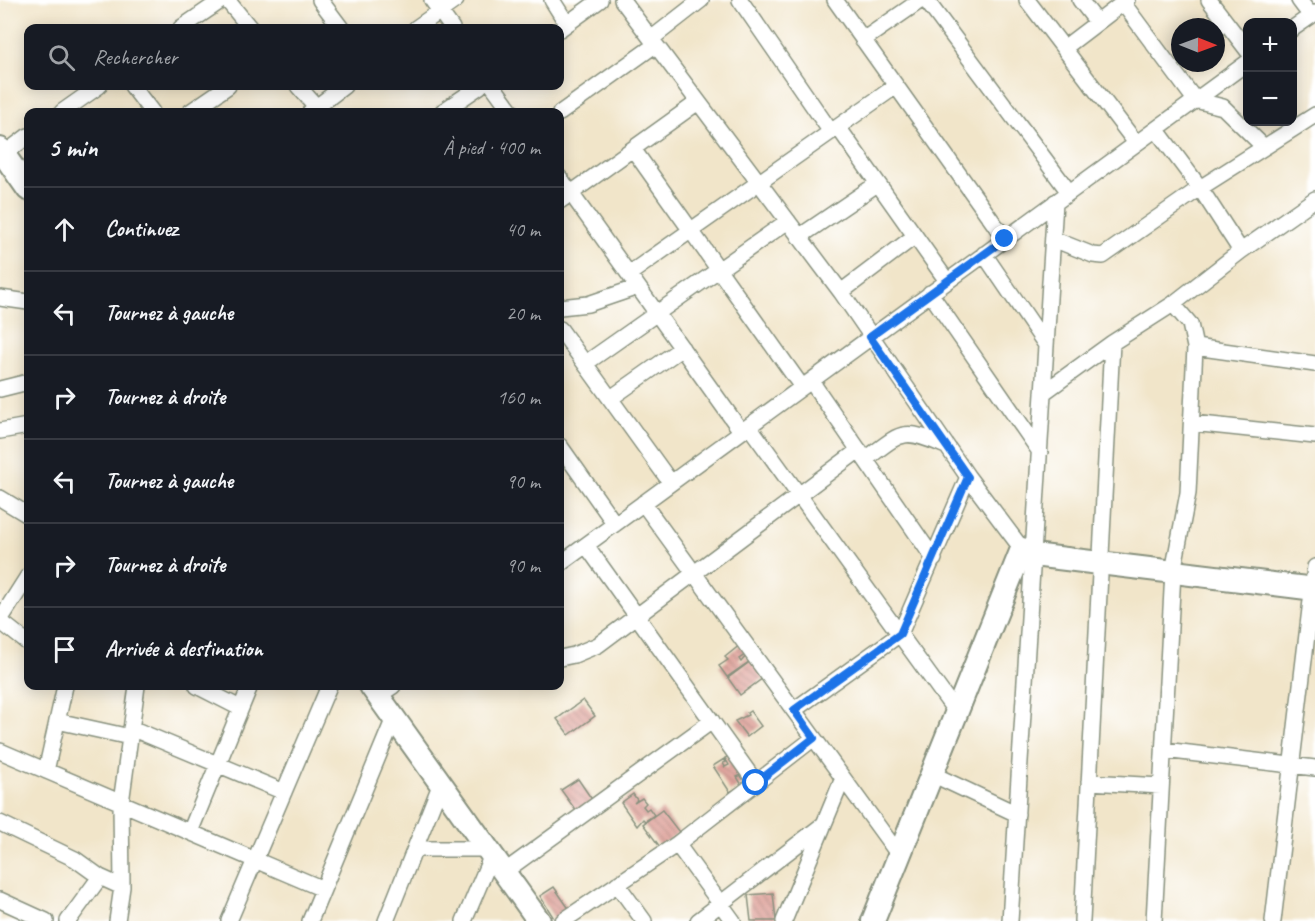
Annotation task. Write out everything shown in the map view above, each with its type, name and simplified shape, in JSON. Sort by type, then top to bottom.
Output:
[{"type":"street","points":[[187,24],[224,0],[246,24]]},
{"type":"street","points":[[320,0],[338,24]]},
{"type":"street","points":[[419,24],[435,5],[456,0]]},
{"type":"street","points":[[552,0],[562,24]]},
{"type":"street","points":[[564,25],[600,0]]},
{"type":"street","points":[[622,0],[841,292],[968,477],[1027,552],[1173,572],[1314,582],[1273,921]]},
{"type":"street","points":[[564,110],[653,42],[701,0]]},
{"type":"street","points":[[740,0],[947,281]]},
{"type":"street","points":[[835,0],[1005,239]]},
{"type":"street","points":[[863,40],[921,0]]},
{"type":"street","points":[[926,0],[1069,192]]},
{"type":"street","points":[[1080,0],[1097,22]]},
{"type":"street","points":[[1209,0],[1243,44]]},
{"type":"street","points":[[1297,26],[1313,14],[1299,0]]},
{"type":"street","points":[[1034,2],[1064,48],[1136,143]]},
{"type":"street","points":[[1064,48],[1125,2],[1195,100],[1216,104],[1230,111],[1263,146]]},
{"type":"street","points":[[435,5],[449,24]]},
{"type":"street","points":[[564,561],[1243,66]]},
{"type":"street","points":[[564,307],[608,299],[633,281],[691,230],[896,86]]},
{"type":"street","points":[[68,108],[93,90]]},
{"type":"street","points":[[135,90],[149,108]]},
{"type":"street","points":[[196,108],[222,90]]},
{"type":"street","points":[[301,90],[314,108]]},
{"type":"street","points":[[319,108],[340,90]]},
{"type":"street","points":[[448,108],[474,90]]},
{"type":"street","points":[[496,90],[509,108]]},
{"type":"street","points":[[698,102],[565,197],[633,281],[681,348],[799,495],[956,712]]},
{"type":"street","points":[[1053,239],[1093,255],[1103,256],[1263,146],[1314,119]]},
{"type":"street","points":[[1156,129],[1200,188],[1241,251]]},
{"type":"street","points":[[24,138],[2,151],[24,183]]},
{"type":"street","points":[[633,148],[719,269],[862,455],[934,559]]},
{"type":"street","points":[[799,237],[877,184]]},
{"type":"street","points":[[1043,393],[1112,343],[1173,304],[1241,251],[1307,210],[1315,199]]},
{"type":"street","points":[[1010,921],[1017,814],[1027,552],[1040,452],[1055,202]]},
{"type":"street","points":[[586,363],[788,221]]},
{"type":"street","points":[[841,292],[915,236]]},
{"type":"street","points":[[984,255],[1046,345]]},
{"type":"street","points":[[930,293],[1040,452]]},
{"type":"street","points":[[0,298],[24,301]]},
{"type":"street","points":[[1154,921],[1173,572],[1188,493],[1195,347],[1190,324],[1173,304]]},
{"type":"street","points":[[564,334],[671,483]]},
{"type":"street","points":[[1082,921],[1112,343]]},
{"type":"street","points":[[1195,347],[1315,364]]},
{"type":"street","points":[[611,398],[681,348]]},
{"type":"street","points":[[0,389],[24,383]]},
{"type":"street","points":[[1192,423],[1315,436]]},
{"type":"street","points":[[0,431],[24,427]]},
{"type":"street","points":[[564,657],[597,645],[799,495],[862,455],[899,435],[921,436],[946,446]]},
{"type":"street","points":[[565,467],[615,524]]},
{"type":"street","points":[[794,710],[900,634],[968,477]]},
{"type":"street","points":[[4,500],[24,498]]},
{"type":"street","points":[[4,500],[24,512]]},
{"type":"street","points":[[643,503],[899,855]]},
{"type":"street","points":[[586,545],[756,783]]},
{"type":"street","points":[[873,921],[956,712],[1027,552]]},
{"type":"street","points":[[24,582],[0,620],[24,640]]},
{"type":"street","points":[[46,771],[64,690]]},
{"type":"street","points":[[117,921],[122,887],[121,802],[136,690]]},
{"type":"street","points":[[205,690],[240,708]]},
{"type":"street","points":[[190,832],[248,690]]},
{"type":"street","points":[[230,921],[327,690]]},
{"type":"street","points":[[381,690],[394,718],[539,921]]},
{"type":"street","points":[[310,921],[394,718]]},
{"type":"street","points":[[57,721],[131,733],[217,764],[284,792]]},
{"type":"street","points":[[464,921],[495,859],[712,721]]},
{"type":"street","points":[[563,921],[677,844],[814,738]]},
{"type":"street","points":[[1164,750],[1315,768]]},
{"type":"street","points":[[0,751],[323,889]]},
{"type":"street","points":[[932,774],[1017,814]]},
{"type":"street","points":[[784,921],[843,778]]},
{"type":"street","points":[[1089,782],[1161,786]]},
{"type":"street","points":[[386,921],[441,783]]},
{"type":"street","points":[[0,823],[75,859],[100,877],[122,887]]},
{"type":"street","points":[[698,921],[824,824]]},
{"type":"street","points":[[677,844],[733,921]]},
{"type":"street","points":[[416,849],[495,859]]},
{"type":"street","points":[[68,921],[100,877]]},
{"type":"street","points":[[618,884],[644,921]]},
{"type":"street","points":[[0,900],[46,921]]},
{"type":"building","points":[[740,645],[749,652],[739,659],[741,662],[746,656],[750,661],[727,677],[719,666],[728,660],[725,657]]},
{"type":"building","points":[[751,661],[763,678],[740,695],[728,678]]},
{"type":"building","points":[[583,700],[595,716],[569,735],[557,719]]},
{"type":"building","points":[[750,711],[761,726],[747,737],[735,721],[748,715]]},
{"type":"building","points":[[733,754],[749,780],[745,782],[741,775],[737,777],[742,785],[730,792],[713,766],[724,759],[725,767],[729,765],[725,758]]},
{"type":"building","points":[[578,779],[593,801],[577,812],[561,790]]},
{"type":"building","points":[[633,794],[637,800],[634,803],[642,798],[646,803],[643,806],[646,810],[649,808],[654,815],[645,821],[643,819],[637,826],[621,803]]},
{"type":"building","points":[[662,810],[679,832],[660,847],[643,824]]},
{"type":"building","points":[[554,887],[570,910],[555,920],[540,896]]},
{"type":"building","points":[[773,893],[776,921],[751,921],[748,895]]},
{"type":"route","points":[[756,783],[814,738],[794,710],[900,634],[968,477],[870,337],[1005,239]]}]
